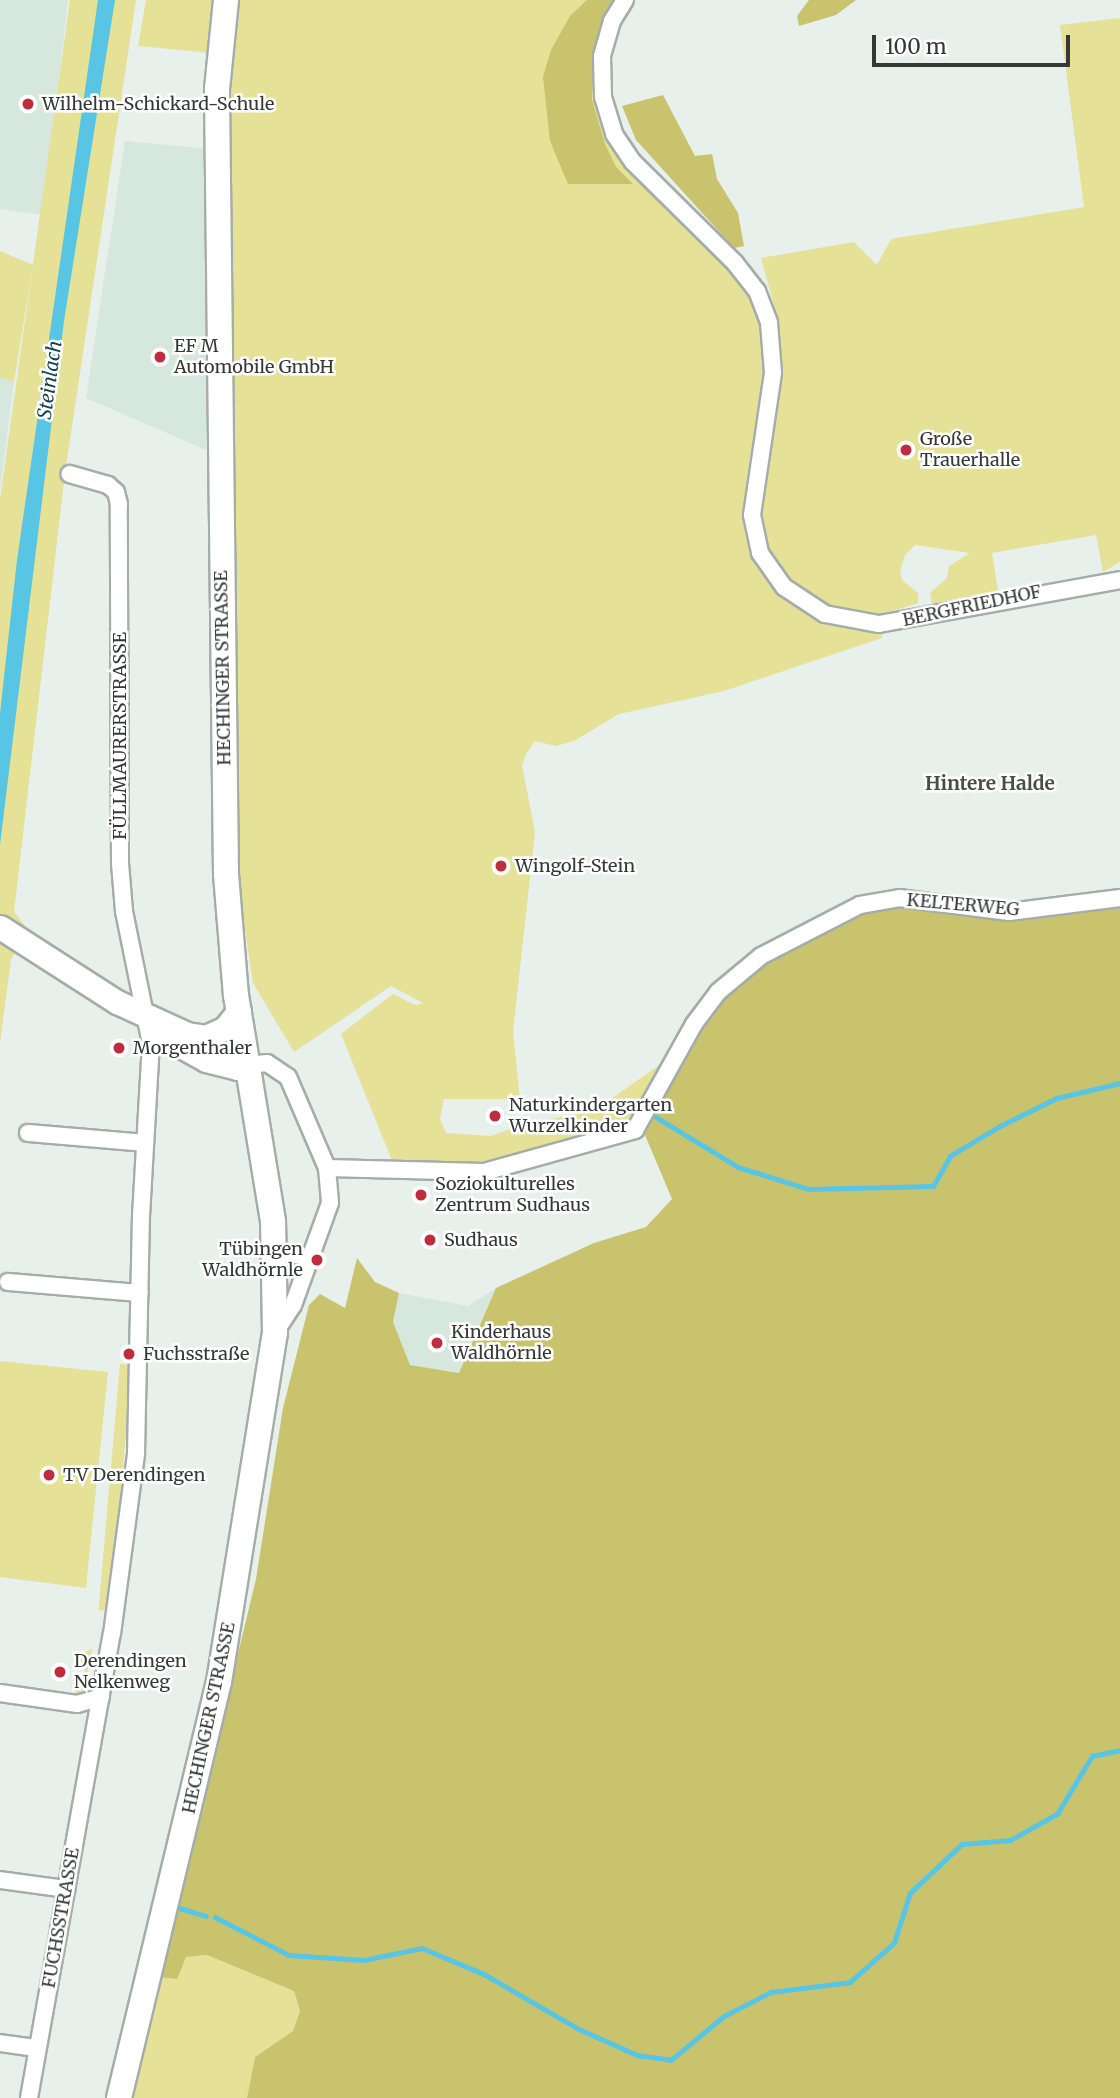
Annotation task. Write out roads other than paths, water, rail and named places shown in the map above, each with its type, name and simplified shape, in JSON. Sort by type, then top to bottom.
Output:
[{"type":"main road","name":"HECHINGER STRASSE","points":[[120,2098],[219,1682],[275,1333],[276,1252],[229,929],[225,814],[217,73],[226,0]]},
{"type":"street","name":"BERGFRIEDHOF","points":[[625,0],[612,22],[602,56],[603,97],[614,134],[633,162],[736,263],[757,291],[769,323],[773,373],[753,487],[754,537],[784,587],[825,614],[879,624],[1120,580]]},
{"type":"street","name":"FÜLLMAURERSTRASSE","points":[[70,474],[107,485],[116,492],[119,503],[120,863],[124,911],[147,1021]]},
{"type":"street","name":"KELTERWEG","points":[[327,1168],[484,1172],[635,1130],[694,1024],[718,992],[761,956],[860,905],[900,898],[1009,912],[1120,898]]},
{"type":"street","points":[[7,932],[206,1060],[237,1068],[248,1065]]},
{"type":"street","points":[[187,1034],[206,1037],[225,1028],[239,1011]]},
{"type":"street","points":[[147,1021],[187,1034],[248,1065]]},
{"type":"street","name":"FUCHSSTRASSE","points":[[29,2098],[101,1697],[136,1453],[147,1021]]},
{"type":"street","name":"HECHINGER STRASSE","points":[[248,1065],[267,1063],[282,1070],[311,1125],[327,1168],[330,1203],[290,1314],[275,1333]]},
{"type":"street","points":[[28,1133],[144,1143]]},
{"type":"street","points":[[276,1252],[312,1258]]},
{"type":"street","points":[[8,1282],[140,1293]]},
{"type":"street","points":[[0,1693],[77,1704],[101,1697]]},
{"type":"street","points":[[0,1880],[66,1889]]},
{"type":"street","points":[[0,2043],[37,2048]]},
{"type":"water","name":"Steinlach","points":[[98,0],[115,0],[64,321],[0,845],[0,713],[17,560]]},
{"type":"waterway","points":[[651,1114],[738,1167],[809,1189],[933,1186],[950,1156],[1000,1126],[1057,1098],[1120,1083]]},
{"type":"waterway","points":[[215,1917],[289,1955],[364,1960],[422,1948],[484,1974],[579,2029],[637,2055],[671,2060],[724,2016],[771,1992],[850,1982],[894,1943],[910,1893],[962,1844],[1010,1840],[1057,1814],[1092,1756],[1120,1750]]},
{"type":"waterway","points":[[180,1908],[206,1916]]},
{"type":"place","name":"Wilhelm-Schickard-Schule","points":[[28,104]]},
{"type":"place","name":"EF M Automobile GmbH","points":[[160,357]]},
{"type":"place","name":"Große Trauerhalle","points":[[906,450]]},
{"type":"place","name":"Wingolf-Stein","points":[[501,866]]},
{"type":"place","name":"Morgenthaler","points":[[119,1048]]},
{"type":"place","name":"Naturkindergarten Wurzelkinder","points":[[495,1116]]},
{"type":"place","name":"Soziokulturelles Zentrum Sudhaus","points":[[421,1195]]},
{"type":"place","name":"Sudhaus","points":[[430,1240]]},
{"type":"place","name":"Tübingen Waldhörnle","points":[[317,1260]]},
{"type":"place","name":"Kinderhaus Waldhörnle","points":[[437,1343]]},
{"type":"place","name":"Fuchsstraße","points":[[129,1354]]},
{"type":"place","name":"TV Derendingen","points":[[49,1475]]},
{"type":"place","name":"Derendingen Nelkenweg","points":[[60,1672]]},
{"type":"district","name":"Hintere Halde","points":[[990,784]]}]
